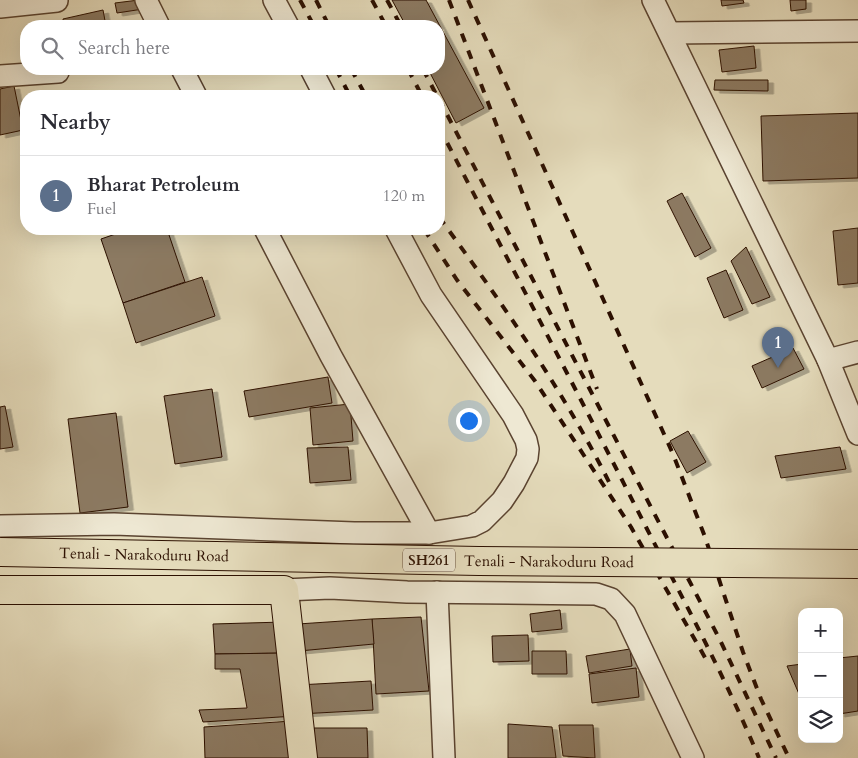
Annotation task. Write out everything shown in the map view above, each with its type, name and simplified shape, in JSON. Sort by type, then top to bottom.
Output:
[{"type":"main road","name":"Tenali - Narakoduru Road","points":[[0,552],[469,561],[858,564]]},
{"type":"main road","points":[[0,590],[284,590],[303,758]]},
{"type":"street","points":[[146,0],[157,20]]},
{"type":"street","points":[[274,0],[285,20]]},
{"type":"street","points":[[653,0],[828,360],[858,434]]},
{"type":"street","points":[[0,7],[57,1]]},
{"type":"street","points":[[670,33],[858,31]]},
{"type":"street","points":[[0,76],[20,75]]},
{"type":"street","points":[[185,75],[193,90]]},
{"type":"street","points":[[314,75],[323,90]]},
{"type":"street","points":[[268,235],[331,356],[428,533]]},
{"type":"street","points":[[0,526],[114,524],[428,533],[472,526],[482,522],[502,501],[527,458],[526,440],[513,415],[431,295],[399,235]]},
{"type":"street","points":[[828,360],[858,352]]},
{"type":"street","points":[[284,590],[330,588],[437,592],[596,594],[611,599],[625,614],[693,758]]},
{"type":"street","points":[[437,592],[444,758]]},
{"type":"building","points":[[139,0],[143,9],[117,13],[115,3]]},
{"type":"building","points":[[392,0],[426,0],[437,20],[403,20]]},
{"type":"building","points":[[721,0],[743,0],[744,3],[722,6]]},
{"type":"building","points":[[790,0],[806,0],[806,9],[791,11]]},
{"type":"building","points":[[103,10],[105,20],[63,20]]},
{"type":"building","points":[[445,35],[484,108],[456,123],[445,102],[445,90],[439,90],[431,75],[445,75]]},
{"type":"building","points":[[754,46],[756,68],[722,72],[719,50]]},
{"type":"building","points":[[715,80],[768,80],[768,91],[714,90]]},
{"type":"building","points":[[14,86],[20,115],[20,131],[0,135],[0,89]]},
{"type":"building","points":[[858,113],[858,178],[763,181],[761,116]]},
{"type":"building","points":[[682,193],[711,248],[695,257],[667,201]]},
{"type":"building","points":[[858,228],[858,283],[838,285],[833,231]]},
{"type":"building","points":[[113,235],[169,235],[185,282],[123,303],[101,239]]},
{"type":"building","points":[[746,247],[770,297],[752,304],[731,261]]},
{"type":"building","points":[[726,270],[743,310],[724,318],[707,278]]},
{"type":"building","points":[[202,277],[215,316],[136,343],[123,303]]},
{"type":"building","points":[[793,348],[804,369],[762,388],[752,366]]},
{"type":"building","points":[[328,377],[332,403],[249,417],[244,391]]},
{"type":"building","points":[[212,389],[222,457],[175,464],[164,396]]},
{"type":"building","points":[[350,404],[353,441],[313,445],[310,408]]},
{"type":"building","points":[[5,406],[13,447],[0,449],[0,407]]},
{"type":"building","points":[[116,413],[128,507],[80,513],[68,419]]},
{"type":"building","points":[[688,431],[706,462],[687,473],[670,441]]},
{"type":"building","points":[[348,447],[351,480],[310,483],[307,448]]},
{"type":"building","points":[[840,447],[846,469],[781,478],[775,456]]},
{"type":"building","points":[[560,610],[562,629],[532,632],[530,614]]},
{"type":"building","points":[[421,617],[429,691],[376,694],[372,619]]},
{"type":"building","points":[[372,619],[374,644],[299,651],[298,624]]},
{"type":"building","points":[[284,622],[286,653],[215,654],[213,624]]},
{"type":"building","points":[[528,635],[529,661],[493,662],[492,636]]},
{"type":"building","points":[[630,649],[632,666],[589,673],[586,656]]},
{"type":"building","points":[[532,651],[566,651],[567,674],[532,674]]},
{"type":"building","points":[[286,653],[295,716],[203,722],[199,710],[247,708],[240,669],[215,669],[215,654]]},
{"type":"building","points":[[858,656],[858,711],[843,713],[843,698],[843,658]]},
{"type":"building","points":[[798,665],[798,692],[787,666]]},
{"type":"building","points":[[636,668],[639,697],[592,703],[589,674]]},
{"type":"building","points":[[371,681],[373,710],[299,714],[298,685]]},
{"type":"building","points":[[292,721],[296,758],[205,758],[204,727]]},
{"type":"building","points":[[508,724],[552,727],[556,758],[508,758]]},
{"type":"building","points":[[559,725],[593,725],[595,758],[563,756]]},
{"type":"building","points":[[314,728],[367,728],[368,758],[314,758]]},
{"type":"railway","points":[[300,0],[311,20]]},
{"type":"railway","points":[[316,0],[326,20]]},
{"type":"railway","points":[[372,0],[383,20]]},
{"type":"railway","points":[[387,0],[398,20]]},
{"type":"railway","points":[[449,0],[597,389]]},
{"type":"railway","points":[[468,0],[673,454],[705,537],[743,652],[761,699],[789,758]]},
{"type":"railway","points":[[339,75],[347,90]]},
{"type":"railway","points":[[354,75],[363,90]]},
{"type":"railway","points":[[411,75],[419,90]]},
{"type":"railway","points":[[426,75],[434,90]]},
{"type":"railway","points":[[445,111],[720,640],[776,758]]},
{"type":"railway","points":[[445,139],[719,670],[759,758]]},
{"type":"railway","points":[[445,225],[486,282],[553,382],[611,486]]},
{"type":"railway","points":[[428,235],[457,280],[535,381],[631,527],[707,661]]},
{"type":"place","name":"Bharat Petroleum","points":[[778,368]]}]
